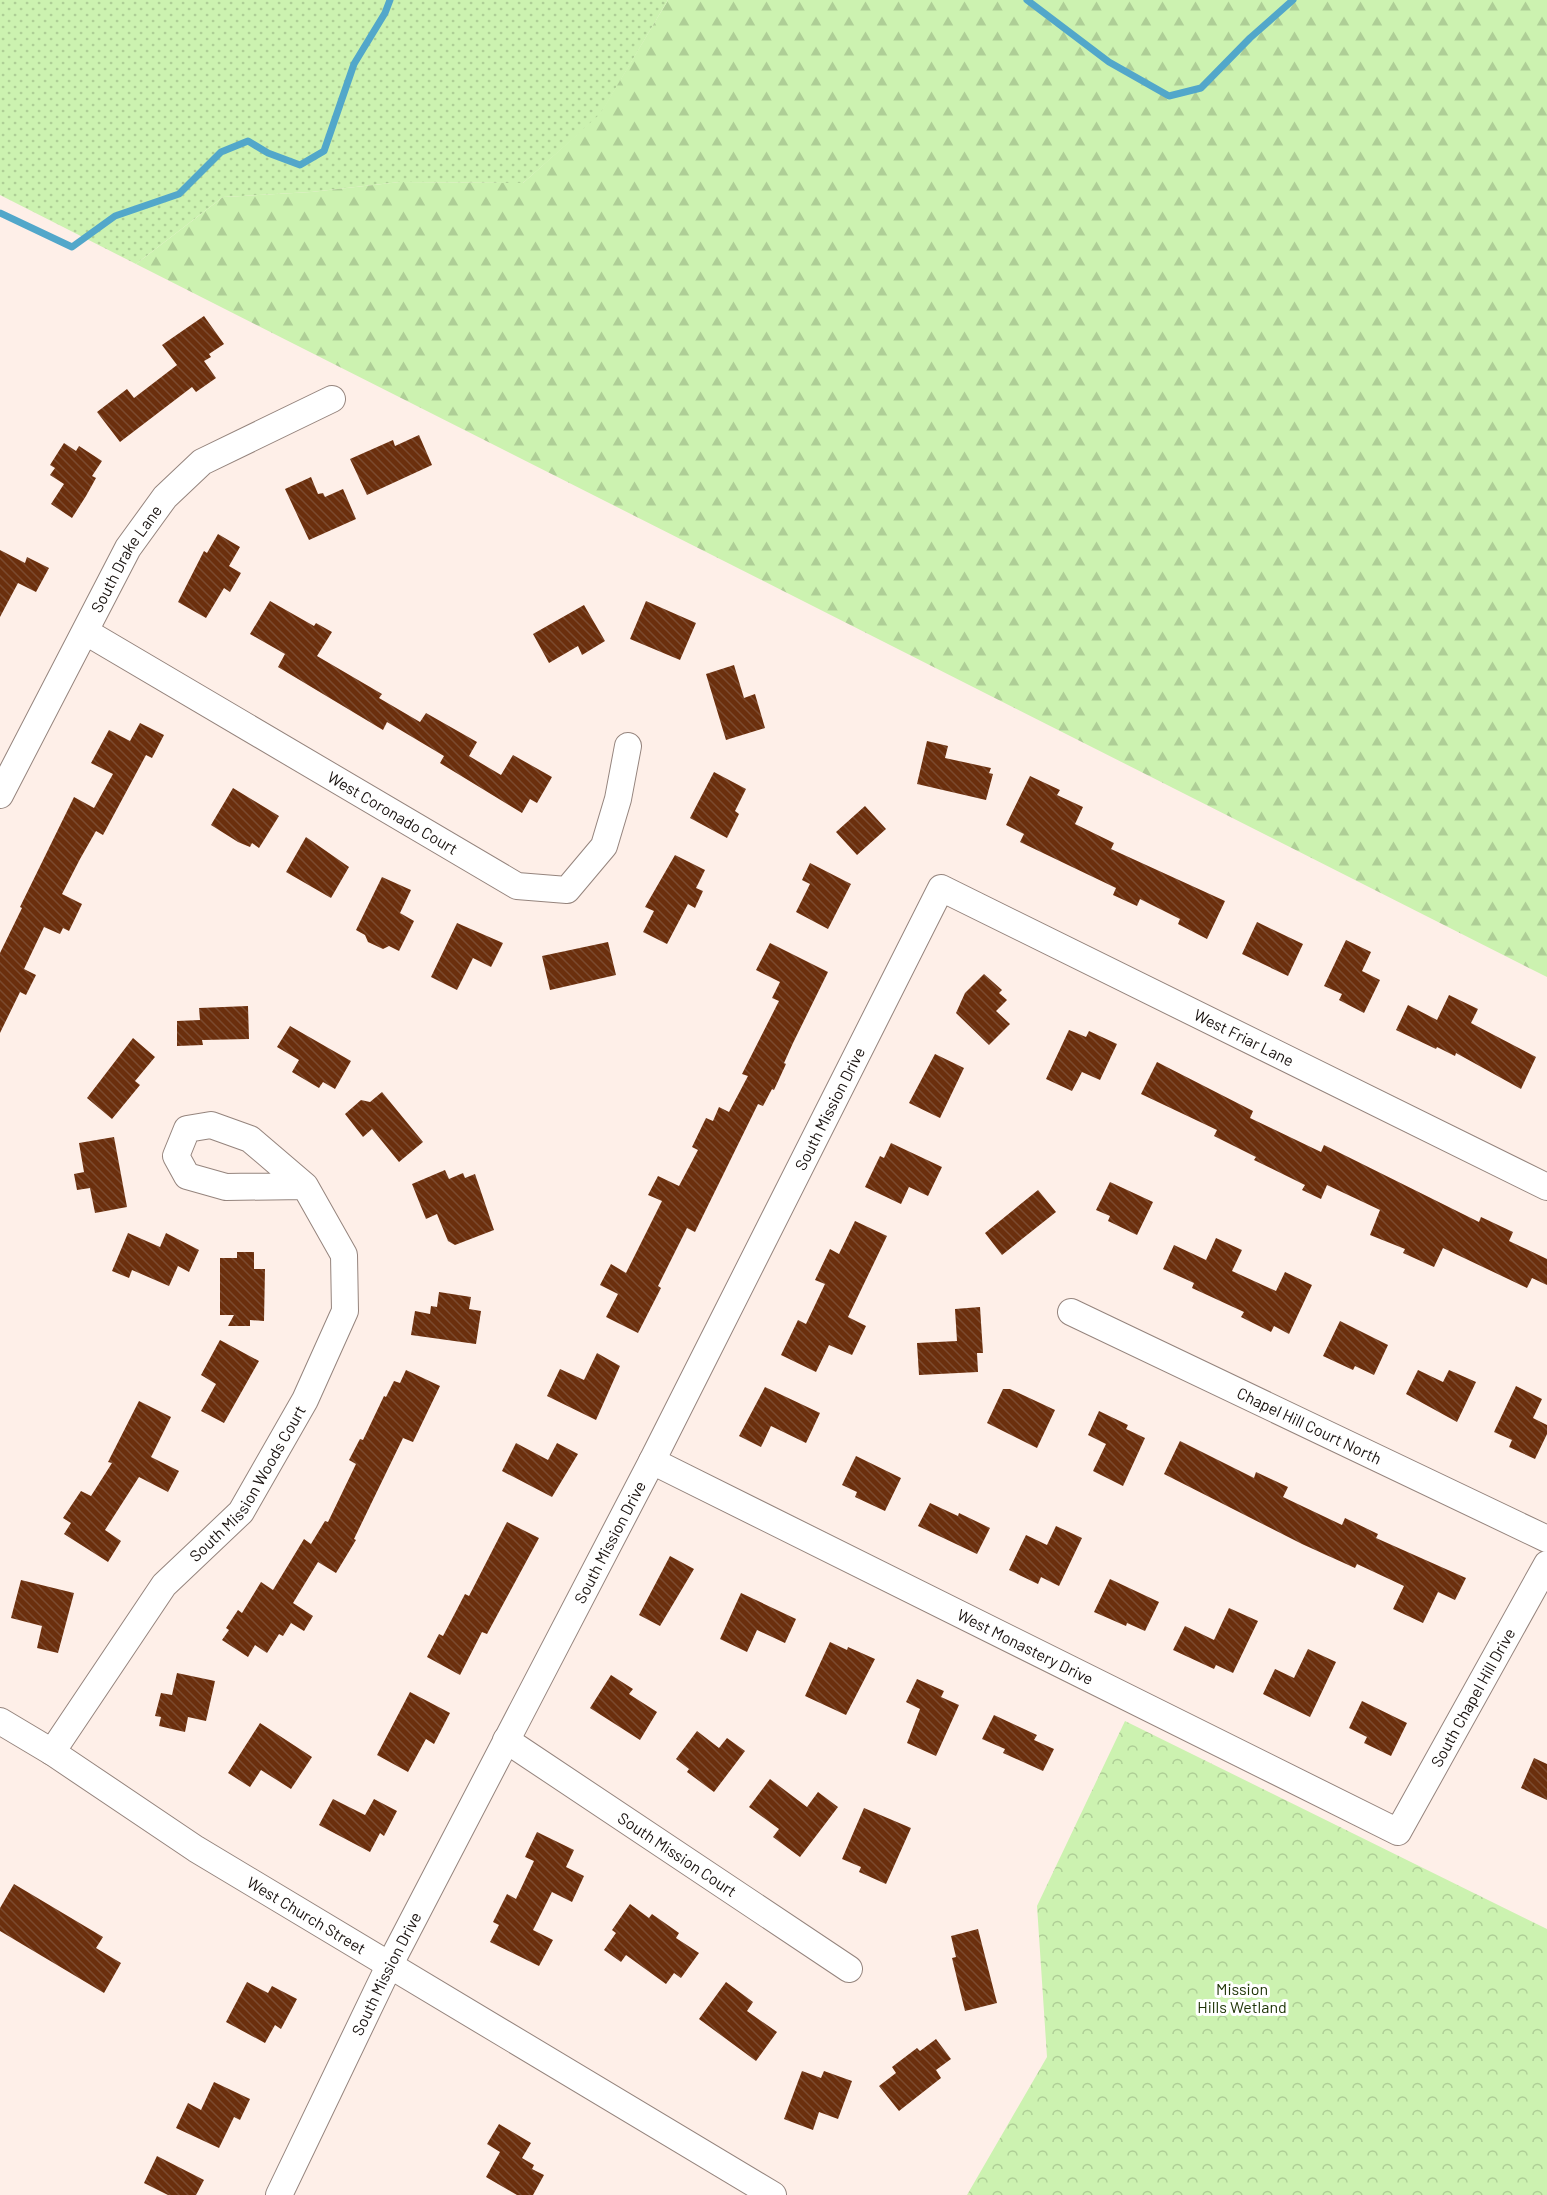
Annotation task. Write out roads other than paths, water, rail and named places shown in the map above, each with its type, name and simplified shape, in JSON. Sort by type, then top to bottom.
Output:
[{"type":"street","name":"South Drake Lane","points":[[0,795],[86,633],[128,548],[172,490],[202,462],[332,399]]},
{"type":"street","name":"West Coronado Court","points":[[86,633],[517,886],[567,890],[604,846],[618,799],[628,746]]},
{"type":"street","name":"West Friar Lane","points":[[941,888],[1547,1187]]},
{"type":"street","name":"South Mission Drive","points":[[279,2195],[389,1966],[652,1461],[941,888]]},
{"type":"street","name":"South Mission Woods Court","points":[[52,1752],[164,1585],[241,1512],[305,1400],[341,1321],[345,1311],[344,1255],[305,1186]]},
{"type":"street","name":"Chapel Hill Court North","points":[[1071,1312],[1547,1539]]},
{"type":"street","name":"West Monastery Drive","points":[[652,1461],[1398,1832]]},
{"type":"street","name":"South Chapel Hill Drive","points":[[1398,1832],[1547,1564]]},
{"type":"street","name":"West Church Street","points":[[0,1720],[52,1752],[196,1849],[773,2195]]},
{"type":"street","name":"South Mission Court","points":[[506,1740],[849,1969]]},
{"type":"waterway","points":[[0,213],[72,247],[115,216],[179,194],[221,152],[248,141],[268,153],[300,165],[324,151],[354,64],[385,13],[390,0]]},
{"type":"waterway","points":[[1027,0],[1109,62],[1169,96],[1201,88],[1250,38],[1293,0]]},
{"type":"park label","name":"Mission Hills Wetland","points":[[1242,1998]]}]
